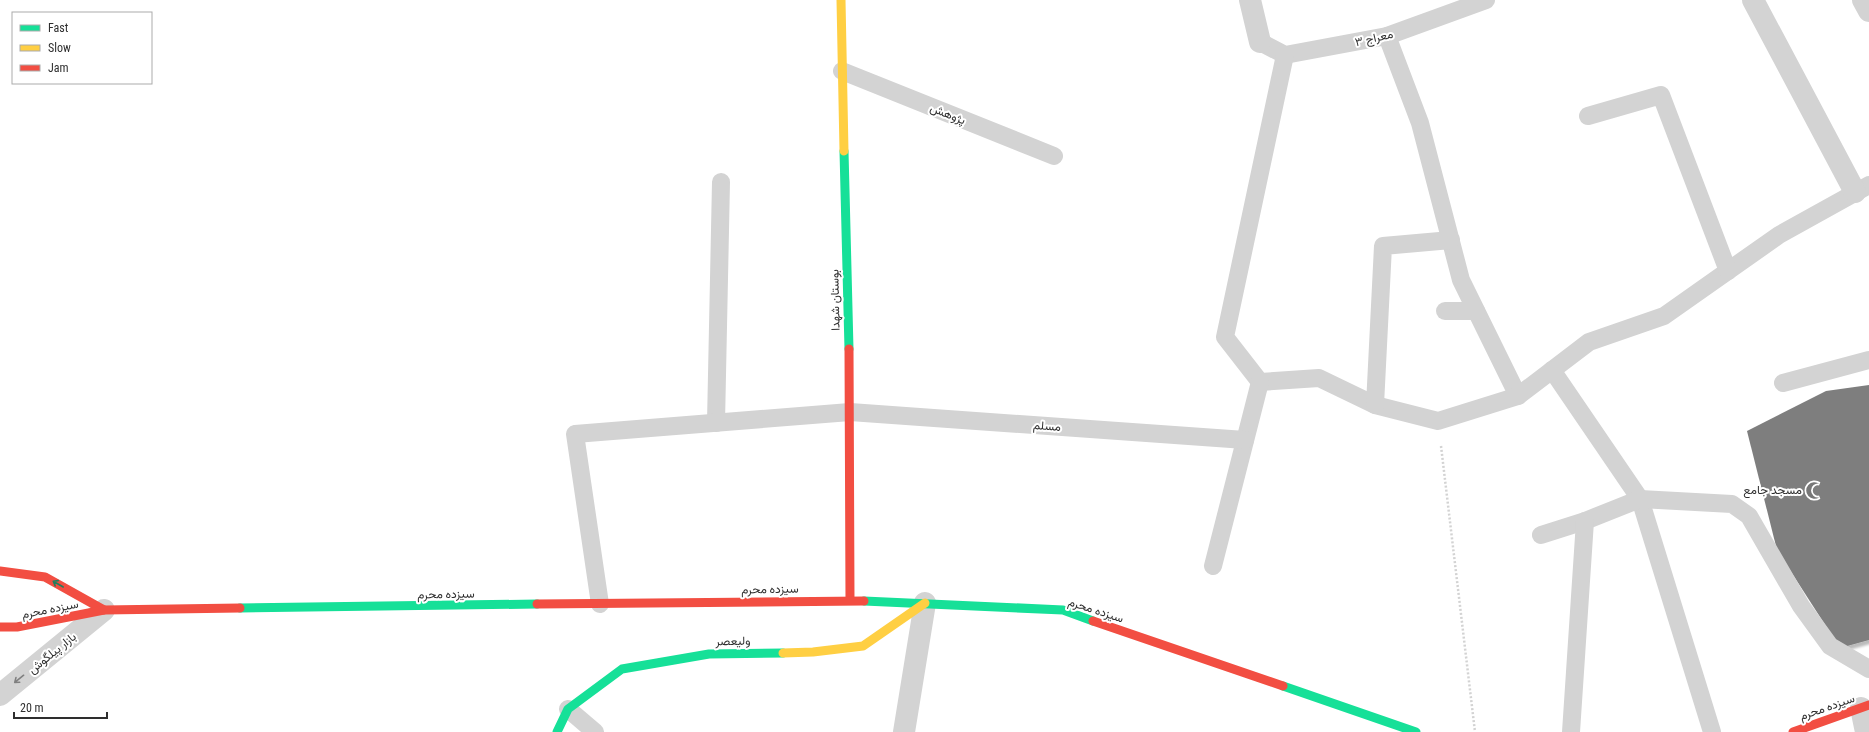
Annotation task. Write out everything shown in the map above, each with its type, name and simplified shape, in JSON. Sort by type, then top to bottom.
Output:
[{"type":"main road","name":"بوستان شهدا","points":[[841,0],[850,412],[850,600]]},
{"type":"main road","name":"سیزده محرم","points":[[0,571],[45,577],[104,610]]},
{"type":"main road","name":"سیزده محرم","points":[[0,627],[17,627],[104,610],[850,600],[1063,610],[1416,732]]},
{"type":"main road","name":"ولیعصر","points":[[557,732],[568,709],[622,669],[709,654],[813,652],[863,646],[924,603]]},
{"type":"main road","name":"سیزده محرم","points":[[1793,732],[1865,706]]},
{"type":"street","points":[[1250,0],[1260,42]]},
{"type":"street","points":[[1753,0],[1862,189]]},
{"type":"street","points":[[1863,0],[1869,11]]},
{"type":"street","points":[[904,732],[924,603]]},
{"type":"street","name":"بازار پیلگوش","points":[[0,695],[104,610]]},
{"type":"street","points":[[1865,706],[1866,732]]},
{"type":"lane","name":"معراج ۳","points":[[1286,55],[1387,36],[1486,0]]},
{"type":"lane","points":[[1387,36],[1420,123],[1461,280],[1518,396]]},
{"type":"lane","points":[[1260,42],[1286,55],[1225,337],[1260,382]]},
{"type":"lane","name":"پژوهش","points":[[842,71],[1054,156]]},
{"type":"lane","points":[[1588,116],[1661,95],[1728,270]]},
{"type":"lane","points":[[716,423],[721,182]]},
{"type":"lane","points":[[1260,382],[1319,378],[1375,405],[1438,421],[1518,396],[1589,342],[1664,316],[1779,235],[1862,189]]},
{"type":"lane","points":[[1375,405],[1383,246],[1451,240]]},
{"type":"lane","points":[[1445,311],[1476,311]]},
{"type":"lane","points":[[1782,383],[1869,360]]},
{"type":"lane","points":[[1552,370],[1640,500],[1712,732]]},
{"type":"lane","points":[[1214,566],[1260,382]]},
{"type":"lane","name":"مسلم","points":[[600,604],[575,434],[850,412],[1245,440]]},
{"type":"lane","points":[[1541,535],[1585,521],[1640,500],[1732,504],[1749,516],[1801,606],[1820,634],[1830,646],[1869,669]]},
{"type":"lane","points":[[1570,732],[1585,521]]},
{"type":"lane","points":[[568,709],[596,732]]},
{"type":"path","points":[[1438,421],[1475,732]]},
{"type":"building","name":"مسجد جامع","points":[[1869,385],[1869,640],[1840,648],[1777,550],[1747,431],[1826,391]]},
{"type":"traffic: fast","points":[[844,151],[849,349]]},
{"type":"traffic: fast","points":[[864,601],[1063,610],[1093,621]]},
{"type":"traffic: fast","points":[[240,608],[537,604]]},
{"type":"traffic: fast","points":[[557,732],[568,709],[622,669],[709,654],[783,653]]},
{"type":"traffic: fast","points":[[1283,686],[1416,732]]},
{"type":"traffic: slow","points":[[841,0],[844,151]]},
{"type":"traffic: slow","points":[[783,653],[813,652],[863,646],[925,603]]},
{"type":"traffic: jam","points":[[849,349],[850,600]]},
{"type":"traffic: jam","points":[[0,571],[45,577],[104,610]]},
{"type":"traffic: jam","points":[[537,604],[864,601]]},
{"type":"traffic: jam","points":[[0,627],[17,627],[104,610],[240,608]]},
{"type":"traffic: jam","points":[[1093,621],[1283,686]]},
{"type":"traffic: jam","points":[[1793,732],[1869,705]]},
{"type":"place","name":"مسجد جامع","points":[[1815,490]]}]
